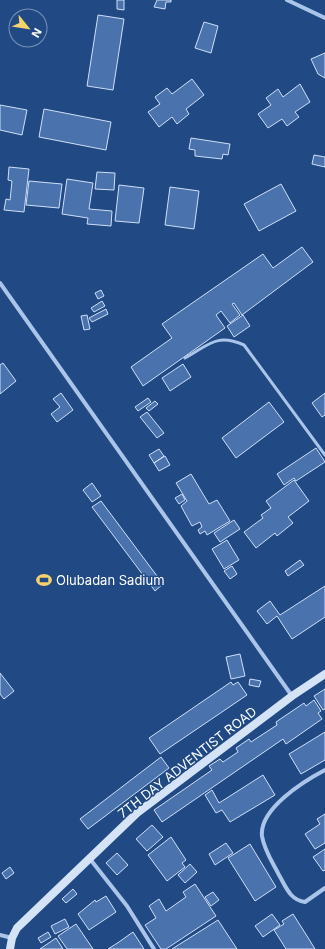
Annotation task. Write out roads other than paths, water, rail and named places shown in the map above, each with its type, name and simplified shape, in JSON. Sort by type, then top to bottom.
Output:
[{"type":"street","points":[[287,0],[325,18]]},
{"type":"street","points":[[0,283],[292,696]]},
{"type":"street","name":"7TH DAY ADVENTIST ROAD","points":[[10,949],[12,938],[17,928],[137,813],[292,696],[325,674]]},
{"type":"street","points":[[325,770],[274,806],[264,821],[262,835],[267,852],[289,893],[297,901],[305,902],[325,888]]},
{"type":"street","points":[[89,858],[127,906],[154,949]]},
{"type":"street","points":[[0,935],[12,938]]},
{"type":"lane","points":[[185,358],[218,339],[231,340],[244,345],[325,455]]},
{"type":"place","name":"Olubadan Sadium","points":[[44,580]]}]
